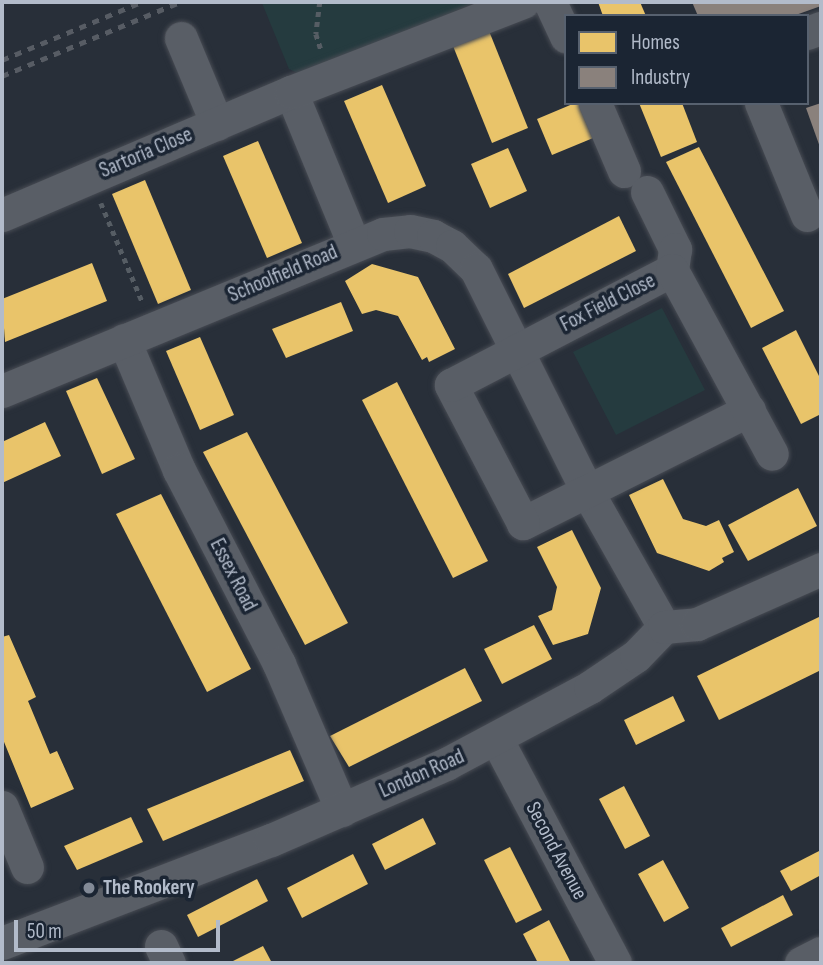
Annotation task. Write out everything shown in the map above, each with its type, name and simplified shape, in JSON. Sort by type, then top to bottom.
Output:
[{"type":"street","name":"Sartoria Close","points":[[2,215],[291,92],[523,2]]},
{"type":"street","points":[[550,2],[564,33]]},
{"type":"street","points":[[181,38],[216,124]]},
{"type":"street","points":[[291,92],[354,245]]},
{"type":"street","points":[[596,105],[675,249],[673,270]]},
{"type":"street","points":[[762,105],[807,215]]},
{"type":"street","name":"Schoolfield Road","points":[[2,391],[354,245],[383,234],[410,231],[452,246],[476,269],[514,351],[587,491],[664,627]]},
{"type":"street","name":"Fox Field Close","points":[[514,351],[673,270],[772,454]]},
{"type":"street","name":"Essex Road","points":[[139,334],[179,470],[279,664],[342,810]]},
{"type":"street","points":[[514,351],[451,385],[523,523],[749,411]]},
{"type":"street","points":[[664,627],[696,624],[821,569]]},
{"type":"street","name":"London Road","points":[[2,943],[342,810],[496,740],[611,673],[664,627]]},
{"type":"street","name":"Second Avenue","points":[[496,740],[615,963]]},
{"type":"street","points":[[2,807],[27,867]]},
{"type":"street","points":[[801,963],[821,953]]},
{"type":"path","points":[[320,2],[316,33],[322,53],[338,74]]},
{"type":"path","points":[[90,177],[139,334]]},
{"type":"green space","points":[[476,2],[304,76],[289,69],[262,3]]},
{"type":"green space","points":[[662,308],[705,390],[616,435],[573,352]]},
{"type":"building: Homes","points":[[598,2],[640,2],[645,14],[602,14]]},
{"type":"building: Homes","points":[[487,26],[528,128],[492,143],[451,41]]},
{"type":"building: Homes","points":[[382,85],[426,186],[388,203],[344,101]]},
{"type":"building: Homes","points":[[570,105],[585,105],[598,136],[552,155],[537,119]]},
{"type":"building: Homes","points":[[640,105],[683,105],[697,142],[661,157]]},
{"type":"building: Homes","points":[[258,141],[302,243],[267,258],[223,156]]},
{"type":"building: Homes","points":[[699,147],[784,311],[751,328],[666,162]]},
{"type":"building: Homes","points":[[508,148],[527,191],[490,208],[471,164]]},
{"type":"building: Homes","points":[[145,180],[191,290],[158,304],[112,194]]},
{"type":"building: Homes","points":[[619,216],[636,251],[524,308],[508,274]]},
{"type":"building: Homes","points":[[92,263],[107,301],[5,342],[2,299]]},
{"type":"building: Homes","points":[[372,264],[418,277],[455,349],[429,362],[427,357],[422,360],[398,316],[376,310],[362,314],[345,281]]},
{"type":"building: Homes","points":[[341,302],[353,331],[286,358],[272,329]]},
{"type":"building: Homes","points":[[796,330],[821,380],[821,414],[801,424],[762,348]]},
{"type":"building: Homes","points":[[200,337],[234,415],[200,430],[166,351]]},
{"type":"building: Homes","points":[[97,378],[135,459],[102,474],[66,391]]},
{"type":"building: Homes","points":[[397,382],[488,561],[453,578],[362,400]]},
{"type":"building: Homes","points":[[45,422],[61,456],[2,483],[2,442]]},
{"type":"building: Homes","points":[[247,432],[348,623],[305,645],[203,452]]},
{"type":"building: Homes","points":[[663,479],[683,519],[706,526],[719,520],[734,552],[722,558],[724,562],[709,571],[657,553],[629,495]]},
{"type":"building: Homes","points":[[798,488],[817,526],[748,561],[728,525]]},
{"type":"building: Homes","points":[[161,494],[251,669],[207,692],[116,514]]},
{"type":"building: Homes","points":[[572,530],[601,588],[588,634],[553,645],[538,616],[552,610],[557,587],[537,547]]},
{"type":"building: Homes","points":[[821,616],[821,670],[719,720],[697,676]]},
{"type":"building: Homes","points":[[534,625],[552,659],[502,684],[484,649]]},
{"type":"building: Homes","points":[[9,635],[36,697],[28,701],[50,754],[57,751],[74,789],[31,808],[2,737],[2,637]]},
{"type":"building: Homes","points":[[465,668],[482,701],[349,767],[330,736]]},
{"type":"building: Homes","points":[[673,696],[685,721],[636,745],[624,720]]},
{"type":"building: Homes","points":[[290,750],[304,781],[163,841],[147,809]]},
{"type":"building: Homes","points":[[624,786],[650,836],[625,849],[599,799]]},
{"type":"building: Homes","points":[[131,817],[143,842],[77,870],[64,846]]},
{"type":"building: Homes","points":[[423,818],[436,844],[385,870],[372,844]]},
{"type":"building: Homes","points":[[510,847],[542,910],[516,923],[484,860]]},
{"type":"building: Homes","points":[[821,850],[821,875],[791,891],[780,871]]},
{"type":"building: Homes","points":[[353,854],[368,884],[302,918],[287,888]]},
{"type":"building: Homes","points":[[663,860],[689,908],[664,922],[638,874]]},
{"type":"building: Homes","points":[[257,879],[268,901],[198,937],[187,915]]},
{"type":"building: Homes","points":[[783,895],[793,915],[731,947],[721,928]]},
{"type":"building: Homes","points":[[549,920],[571,963],[538,963],[523,934]]},
{"type":"building: Homes","points":[[263,946],[272,963],[229,963]]},
{"type":"building: Industry","points":[[692,2],[821,2],[821,6],[799,14],[697,14]]},
{"type":"building: Industry","points":[[821,103],[821,150],[806,108]]},
{"type":"railway","points":[[2,60],[141,2]]},
{"type":"railway","points":[[2,76],[180,2]]},
{"type":"place","name":"The Rookery","points":[[89,888]]}]
